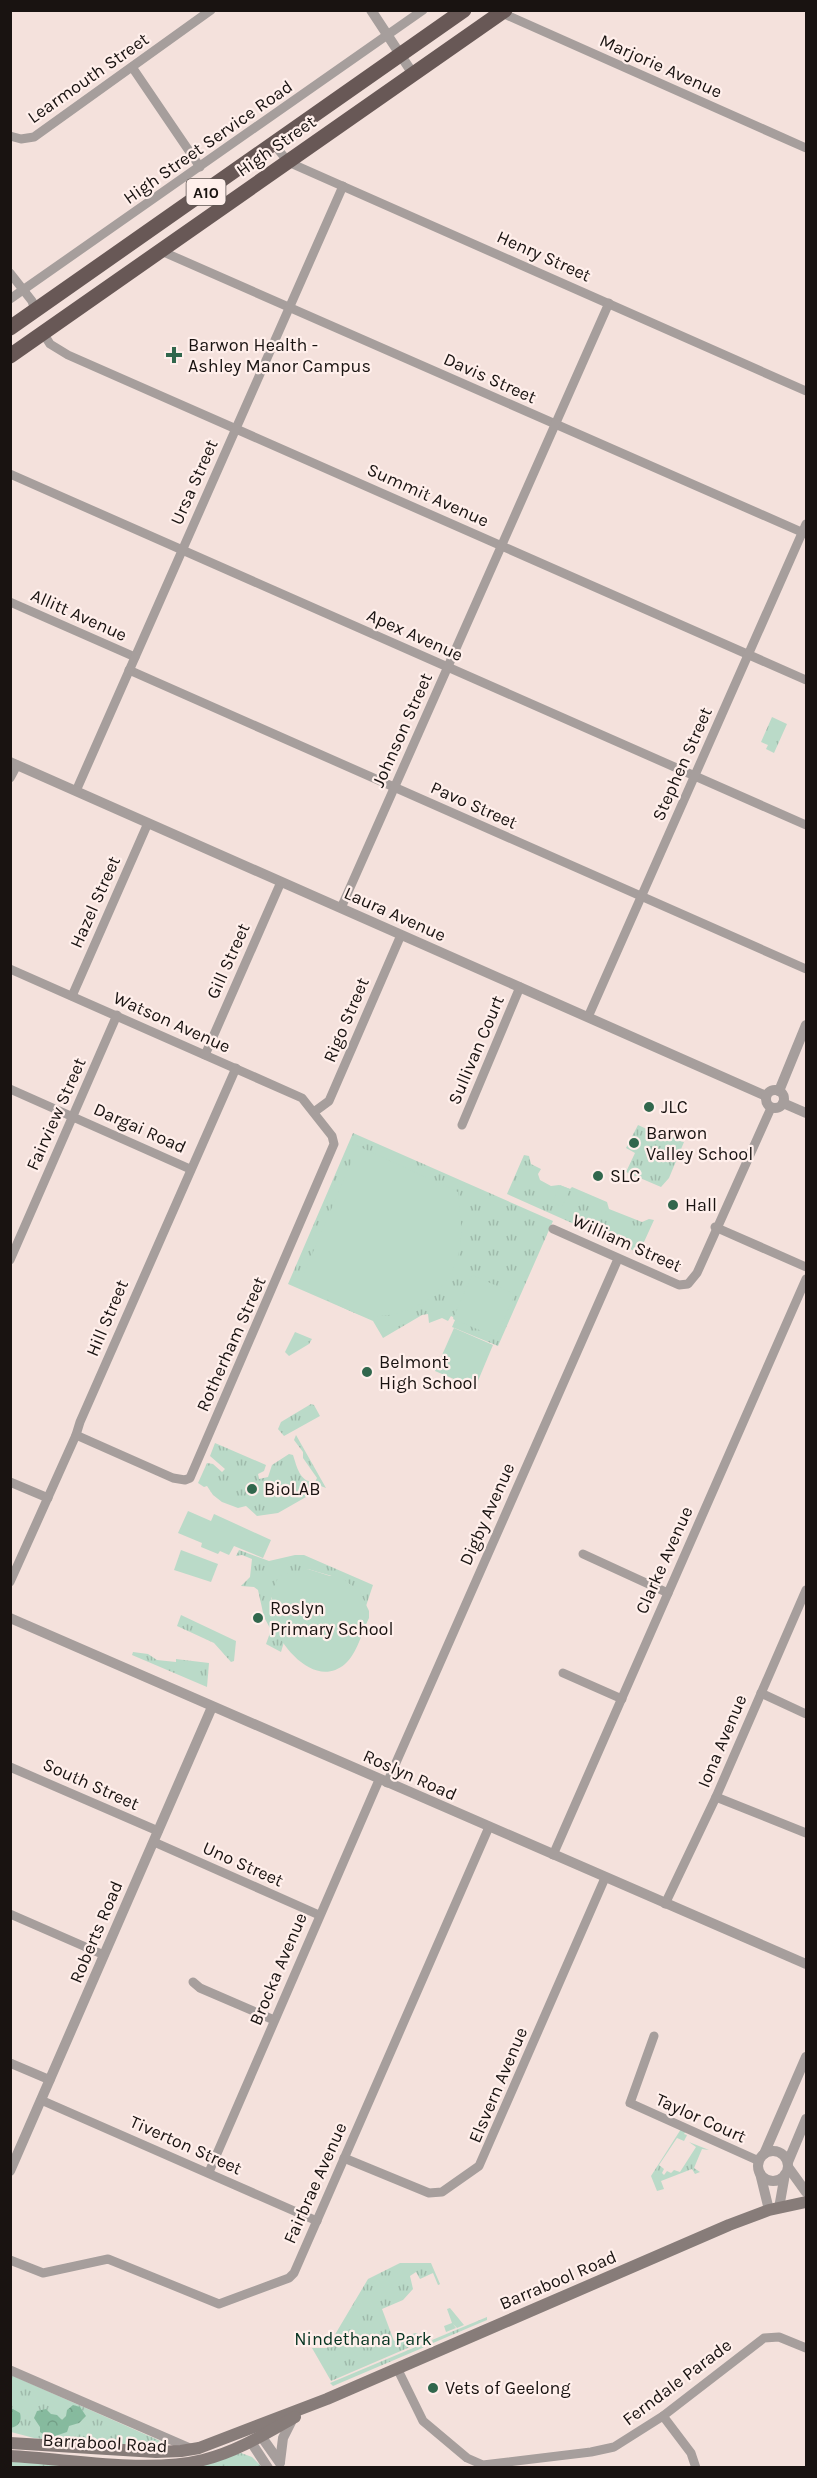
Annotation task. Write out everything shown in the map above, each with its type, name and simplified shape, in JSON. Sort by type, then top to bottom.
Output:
[{"type":"highway","name":"High Street","points":[[10,328],[464,10]]},
{"type":"highway","name":"High Street","points":[[10,356],[504,12]]},
{"type":"highway","points":[[35,310],[43,333]]},
{"type":"main road","name":"Barrabool Road","points":[[10,2443],[161,2452],[193,2450],[327,2398],[729,2225],[774,2209],[807,2202]]},
{"type":"main road","name":"Barrabool Road","points":[[10,2456],[156,2465],[205,2459],[256,2439],[327,2398]]},
{"type":"main road","points":[[251,2428],[256,2439]]},
{"type":"street","name":"Learmouth Street","points":[[10,136],[21,139],[34,137],[211,10]]},
{"type":"street","points":[[371,10],[414,74]]},
{"type":"street","name":"High Street Service Road","points":[[10,299],[315,88],[423,10]]},
{"type":"street","name":"Marjorie Avenue","points":[[504,12],[807,148]]},
{"type":"street","points":[[132,68],[200,167]]},
{"type":"street","name":"Henry Street","points":[[274,144],[288,162],[807,391]]},
{"type":"street","name":"Ursa Street","points":[[76,791],[343,186]]},
{"type":"street","name":"Davis Street","points":[[161,251],[554,425],[805,530]]},
{"type":"street","points":[[10,273],[24,290],[35,310]]},
{"type":"street","name":"Johnson Street","points":[[341,908],[609,303]]},
{"type":"street","name":"Summit Avenue","points":[[43,333],[50,344],[68,355],[807,680]]},
{"type":"street","name":"Apex Avenue","points":[[10,474],[807,825]]},
{"type":"street","name":"Stephen Street","points":[[588,1017],[805,530]]},
{"type":"street","name":"Allitt Avenue","points":[[10,602],[135,657]]},
{"type":"street","name":"Pavo Street","points":[[129,670],[641,898],[807,969]]},
{"type":"street","points":[[10,778],[14,763]]},
{"type":"street","name":"Laura Avenue","points":[[14,763],[766,1096]]},
{"type":"street","name":"Hazel Street","points":[[72,996],[148,823]]},
{"type":"street","name":"Gill Street","points":[[205,1055],[281,882]]},
{"type":"street","name":"Rigo Street","points":[[314,1112],[328,1102],[401,935]]},
{"type":"street","name":"Watson Avenue","points":[[10,969],[302,1098],[314,1112]]},
{"type":"street","name":"Sullivan Court","points":[[462,1125],[520,987]]},
{"type":"street","name":"Fairview Street","points":[[10,1260],[117,1015]]},
{"type":"street","points":[[779,1091],[807,1025]]},
{"type":"street","name":"Hill Street","points":[[10,1582],[236,1068]]},
{"type":"street","name":"Dargai Road","points":[[10,1089],[190,1169]]},
{"type":"street","points":[[773,1090],[779,1091],[783,1095],[783,1103],[778,1108],[771,1108],[766,1101],[766,1096],[773,1090]]},
{"type":"street","points":[[783,1103],[807,1113]]},
{"type":"street","points":[[771,1108],[715,1227],[807,1267]]},
{"type":"street","name":"Rotherham Street","points":[[76,1435],[173,1478],[185,1480],[190,1478],[334,1147],[332,1136],[314,1112]]},
{"type":"street","name":"William Street","points":[[553,1229],[679,1285],[687,1285],[694,1278],[715,1227]]},
{"type":"street","name":"Digby Avenue","points":[[383,1781],[618,1258]]},
{"type":"street","name":"Clarke Avenue","points":[[553,1855],[807,1279]]},
{"type":"street","points":[[10,1482],[48,1498]]},
{"type":"street","points":[[583,1554],[668,1593]]},
{"type":"street","name":"Iona Avenue","points":[[665,1904],[716,1797],[806,1594]]},
{"type":"street","name":"Roslyn Road","points":[[10,1618],[803,1964]]},
{"type":"street","points":[[563,1673],[622,1699]]},
{"type":"street","points":[[761,1693],[807,1714]]},
{"type":"street","name":"Roberts Road","points":[[10,2171],[212,1707]]},
{"type":"street","name":"South Street","points":[[10,1767],[158,1831]]},
{"type":"street","name":"Brocka Avenue","points":[[209,2172],[319,1915],[383,1781]]},
{"type":"street","points":[[716,1797],[807,1833]]},
{"type":"street","name":"Fairbrae Avenue","points":[[10,2260],[43,2272],[108,2259],[219,2304],[289,2278],[294,2272],[317,2221],[489,1827]]},
{"type":"street","name":"Uno Street","points":[[154,1842],[319,1915]]},
{"type":"street","name":"Elsvern Avenue","points":[[344,2158],[436,2194],[479,2166],[605,1878]]},
{"type":"street","points":[[10,1914],[104,1955]]},
{"type":"street","points":[[193,1982],[200,1988],[274,2020]]},
{"type":"street","name":"Taylor Court","points":[[654,2036],[630,2103],[761,2162]]},
{"type":"street","points":[[787,2168],[779,2180],[770,2181],[764,2178],[761,2162],[807,2057]]},
{"type":"street","points":[[10,2063],[50,2080]]},
{"type":"street","name":"Tiverton Street","points":[[41,2100],[317,2221]]},
{"type":"street","points":[[774,2209],[787,2168],[807,2119]]},
{"type":"street","points":[[761,2162],[771,2151],[777,2152],[786,2158],[787,2168],[807,2192]]},
{"type":"street","points":[[761,2162],[774,2209]]},
{"type":"street","name":"Ferndale Parade","points":[[397,2368],[423,2421],[475,2463],[494,2464],[603,2450],[627,2441],[663,2416],[764,2338],[779,2337],[807,2348]]},
{"type":"street","points":[[10,2370],[193,2450]]},
{"type":"street","points":[[663,2416],[691,2453],[696,2468]]},
{"type":"street","points":[[282,2465],[283,2438],[293,2418]]},
{"type":"street","points":[[161,2452],[171,2446],[171,2442],[166,2437]]},
{"type":"street","points":[[256,2439],[282,2465]]},
{"type":"street","points":[[256,2439],[268,2468]]},
{"type":"green space","points":[[772,717],[787,724],[774,753],[766,749],[768,745],[761,742]]},
{"type":"green space","points":[[638,1125],[666,1138],[678,1137],[684,1142],[669,1178],[661,1187],[626,1172],[635,1153],[626,1148]]},
{"type":"green space","points":[[353,1133],[553,1221],[498,1346],[452,1327],[455,1320],[451,1316],[448,1321],[442,1318],[429,1323],[428,1314],[422,1315],[383,1338],[373,1321],[288,1284]]},
{"type":"green space","points":[[358,1146],[458,1192],[461,1238],[452,1272],[431,1297],[417,1306],[384,1316],[360,1315],[299,1285]]},
{"type":"green space","points":[[524,1155],[529,1156],[531,1164],[541,1169],[538,1174],[540,1180],[551,1186],[559,1185],[570,1189],[572,1187],[607,1202],[609,1209],[642,1222],[649,1219],[654,1220],[639,1253],[507,1194]]},
{"type":"green space","points":[[560,1185],[570,1189],[562,1207],[553,1202]]},
{"type":"green space","points":[[472,1275],[515,1294],[496,1337],[453,1319]]},
{"type":"green space","points":[[454,1328],[493,1345],[475,1388],[435,1371]]},
{"type":"green space","points":[[295,1332],[312,1339],[309,1344],[289,1356],[285,1352]]},
{"type":"green space","points":[[311,1404],[320,1416],[284,1436],[278,1429],[281,1422]]},
{"type":"green space","points":[[296,1435],[326,1488],[318,1485],[311,1489],[313,1493],[278,1513],[257,1516],[246,1506],[238,1508],[222,1502],[207,1486],[204,1487],[198,1483],[207,1463],[213,1464],[222,1472],[225,1469],[210,1456],[215,1443],[266,1465],[264,1471],[258,1474],[259,1479],[268,1477],[272,1465],[289,1454],[293,1455],[303,1477],[310,1482],[315,1482],[317,1478],[294,1440]]},
{"type":"green space","points":[[188,1511],[211,1521],[214,1514],[271,1540],[263,1558],[234,1546],[229,1555],[220,1551],[218,1554],[201,1547],[202,1543],[178,1533]]},
{"type":"green space","points":[[181,1550],[218,1564],[211,1582],[174,1570]]},
{"type":"green space","points":[[239,1550],[269,1561],[304,1555],[373,1585],[366,1606],[361,1596],[349,1584],[308,1569],[271,1598],[275,1627],[284,1642],[281,1652],[266,1644],[271,1630],[264,1617],[258,1590],[254,1587],[241,1586],[250,1577],[252,1559],[242,1555],[236,1556]]},
{"type":"green space","points":[[308,1569],[330,1576],[339,1576],[360,1592],[369,1611],[369,1618],[353,1655],[345,1664],[334,1670],[324,1672],[313,1669],[293,1655],[279,1636],[272,1620],[271,1600],[279,1576]]},
{"type":"green space","points":[[181,1615],[236,1641],[234,1661],[231,1662],[214,1643],[177,1626]]},
{"type":"green space","points":[[133,1652],[148,1654],[157,1660],[176,1662],[176,1659],[209,1663],[207,1687],[132,1655]]},
{"type":"green space","points":[[681,2129],[686,2131],[684,2134],[687,2135],[684,2141],[677,2138],[659,2165],[664,2169],[662,2173],[664,2175],[667,2171],[680,2172],[696,2147],[689,2142],[709,2150],[702,2149],[694,2168],[700,2172],[695,2174],[692,2169],[661,2181],[664,2189],[657,2191],[651,2176]]},
{"type":"green space","name":"Nindethana Park","points":[[400,2263],[431,2263],[440,2284],[438,2285],[433,2273],[420,2279],[416,2272],[410,2276],[413,2289],[403,2300],[382,2309],[394,2341],[415,2333],[421,2335],[424,2341],[331,2381],[312,2348],[327,2348],[368,2279]]},
{"type":"green space","points":[[450,2308],[464,2325],[457,2328],[453,2324],[456,2328],[446,2332],[444,2326],[452,2323],[447,2309]]},
{"type":"green space","points":[[487,2317],[487,2320],[433,2343],[432,2340]]},
{"type":"green space","points":[[425,2343],[427,2346],[333,2386],[330,2383]]},
{"type":"green space","points":[[11,2375],[165,2443],[163,2446],[71,2442],[34,2438],[11,2432]]},
{"type":"green space","points":[[73,2405],[80,2407],[86,2416],[79,2423],[69,2426],[67,2432],[49,2438],[40,2432],[40,2427],[34,2418],[37,2411],[46,2409],[62,2420],[67,2410]]},
{"type":"green space","points":[[11,2408],[20,2413],[21,2418],[18,2424],[11,2428]]},
{"type":"green space","points":[[241,2453],[252,2457],[262,2467],[188,2468]]},
{"type":"green space","points":[[10,2456],[104,2467],[11,2467]]},
{"type":"place","name":"Barwon Health - Ashley Manor Campus","points":[[174,355]]},
{"type":"place","name":"JLC","points":[[649,1107]]},
{"type":"place","name":"Barwon Valley School","points":[[634,1143]]},
{"type":"place","name":"SLC","points":[[598,1176]]},
{"type":"place","name":"Hall","points":[[673,1205]]},
{"type":"place","name":"Belmont High School","points":[[367,1372]]},
{"type":"place","name":"BioLAB","points":[[252,1489]]},
{"type":"place","name":"Roslyn Primary School","points":[[258,1618]]},
{"type":"place","name":"Vets of Geelong","points":[[433,2388]]}]
